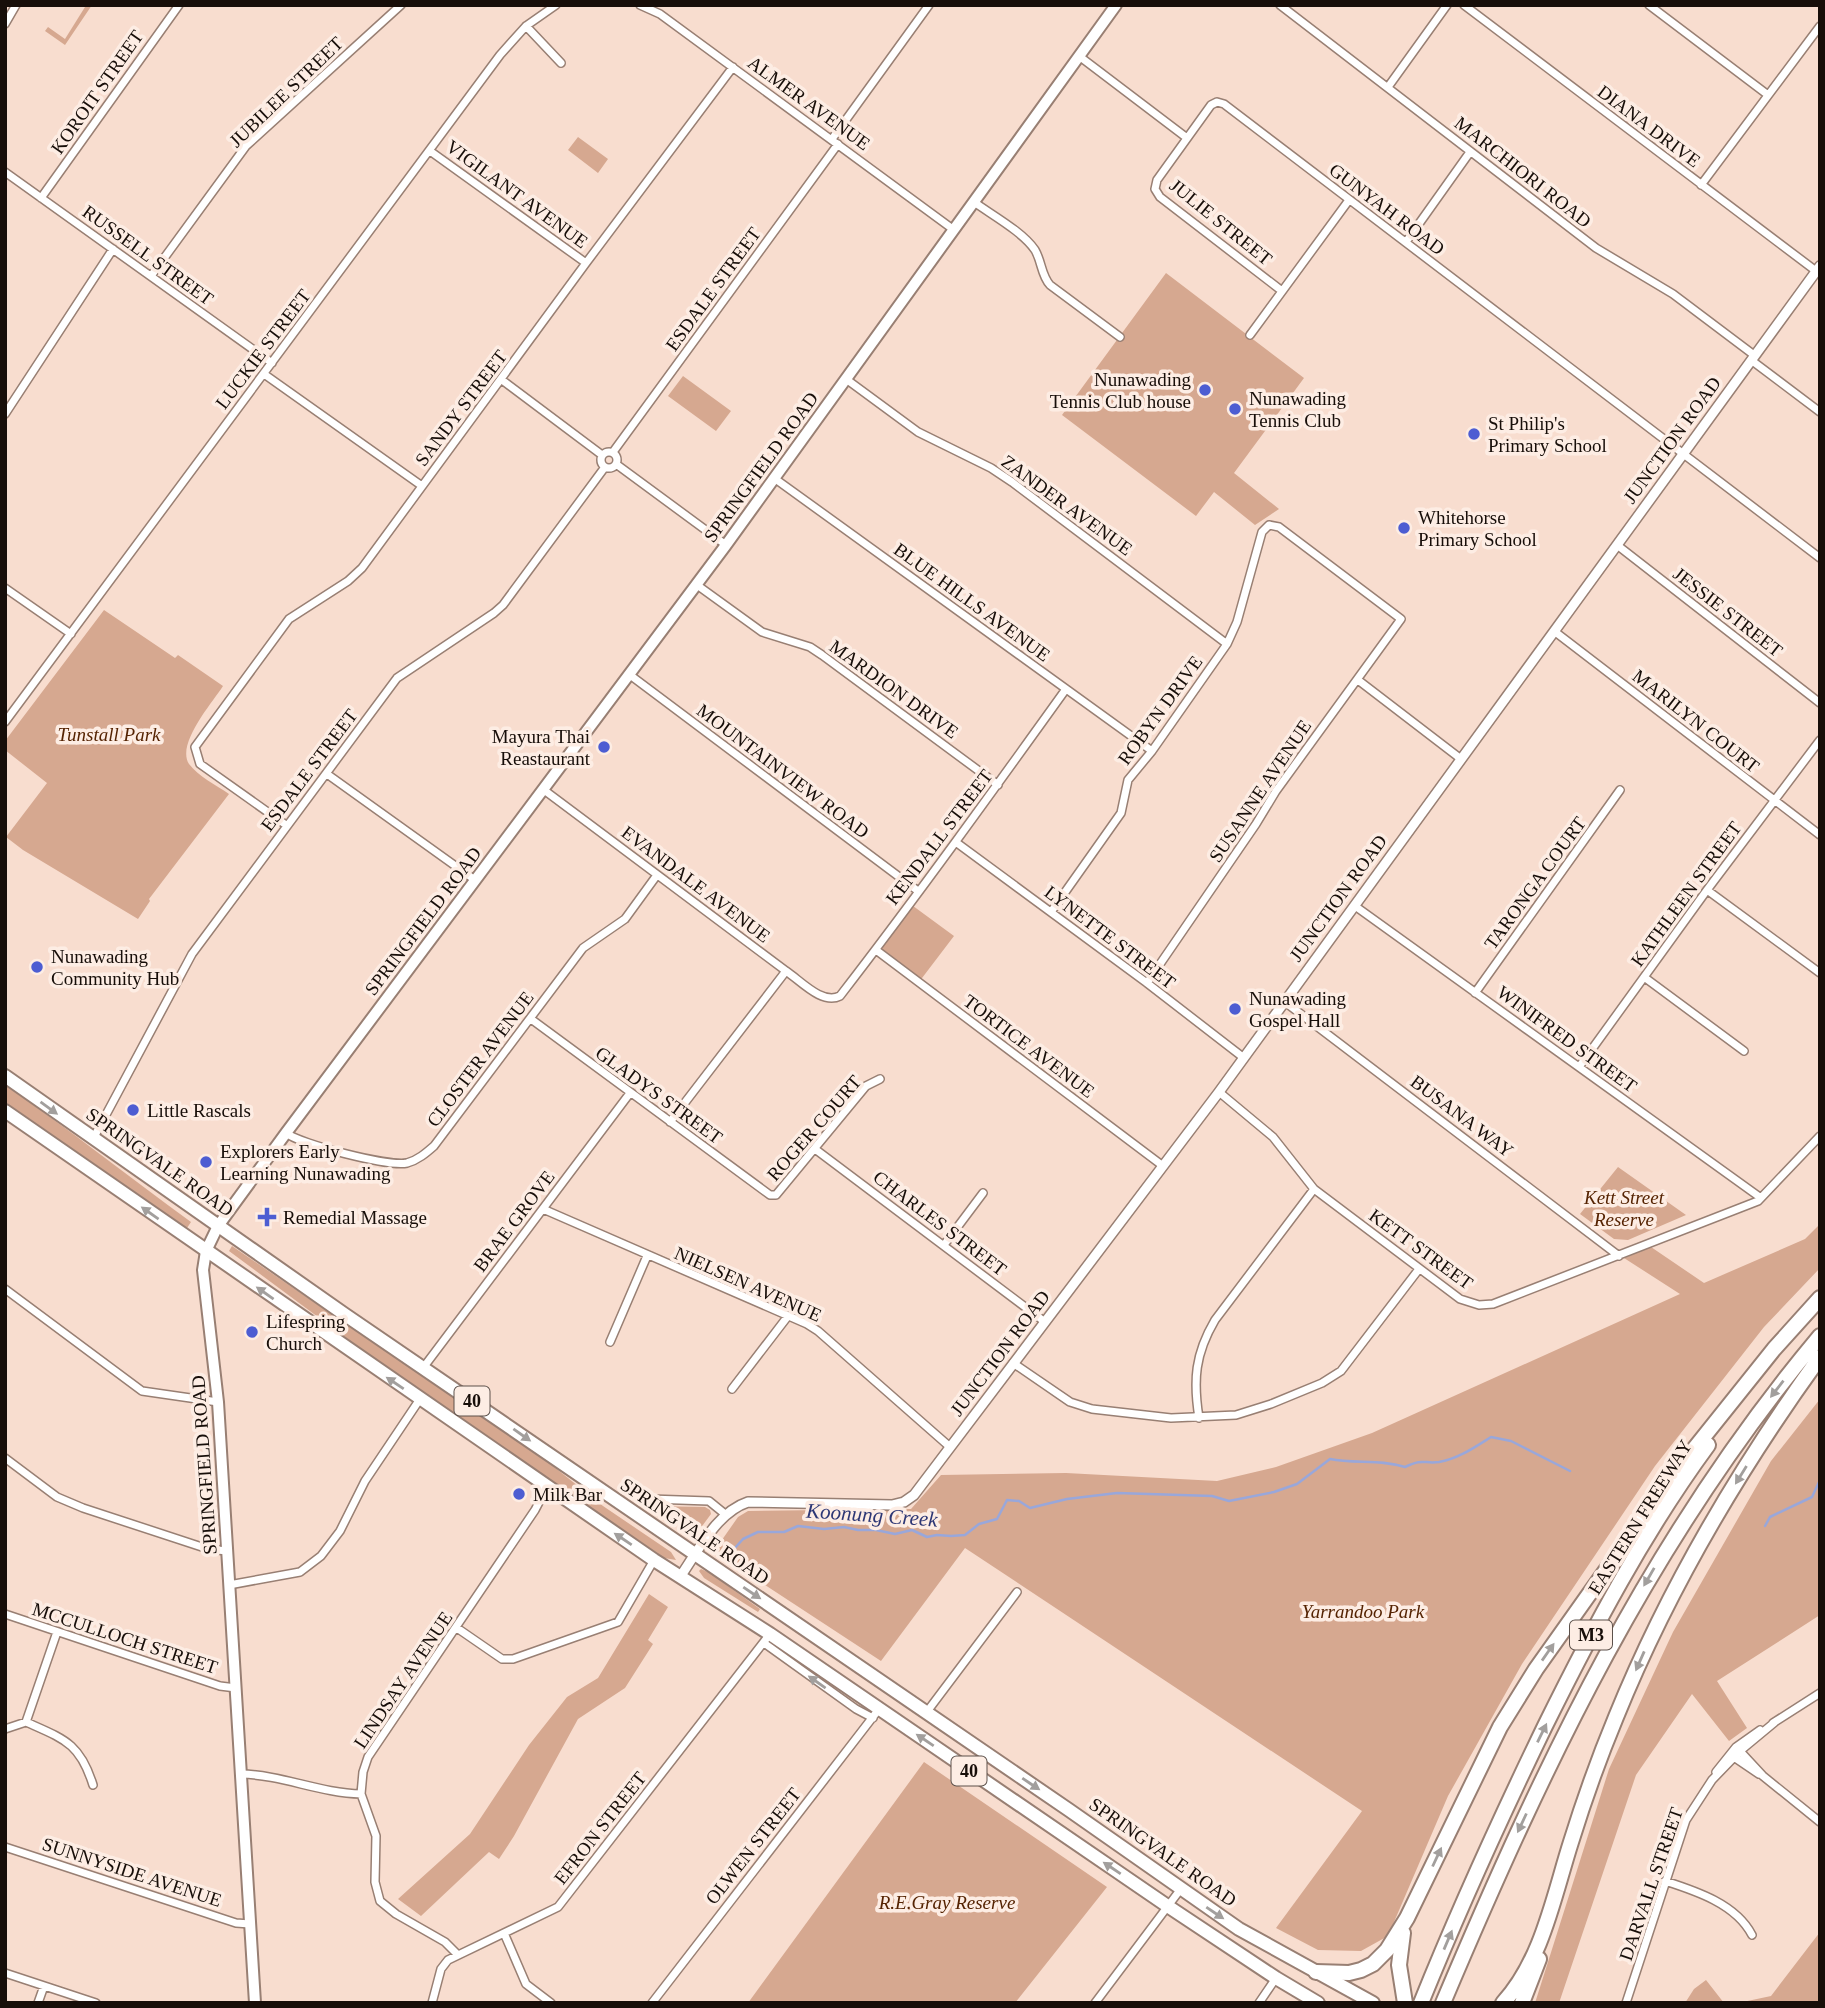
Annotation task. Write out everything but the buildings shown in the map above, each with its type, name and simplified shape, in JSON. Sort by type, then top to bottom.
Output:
[{"type":"highway","name":"SPRINGVALE ROAD","points":[[5,1076],[218,1226],[1160,1873],[1180,1890],[1250,1936],[1373,2003]]},
{"type":"highway","name":"40","points":[[5,1111],[876,1713],[1276,1978],[1318,2003]]},
{"type":"highway","points":[[1315,1972],[1354,1972],[1373,1964],[1387,1950],[1407,1918],[1482,1760],[1536,1669],[1678,1469],[1774,1349],[1820,1300]]},
{"type":"highway","name":"EASTERN FREEWAY","points":[[1421,2003],[1494,1831],[1565,1685],[1624,1576],[1704,1450],[1820,1300]]},
{"type":"highway","name":"EASTERN FREEWAY","points":[[1443,2003],[1516,1835],[1577,1707],[1619,1628],[1696,1501],[1764,1405],[1820,1336]]},
{"type":"highway","points":[[1503,2003],[1527,1967],[1548,1917],[1599,1760],[1668,1600],[1754,1454],[1820,1357]]},
{"type":"highway","points":[[1522,2003],[1538,1962],[1548,1917]]},
{"type":"highway","points":[[1405,2001],[1399,1953],[1407,1918]]},
{"type":"main road","name":"SPRINGFIELD ROAD","points":[[255,2003],[218,1402],[204,1294],[203,1270],[206,1251],[218,1226],[697,585],[1116,5]]},
{"type":"street","points":[[5,24],[16,5]]},
{"type":"street","name":"KOROIT STREET","points":[[41,198],[179,5]]},
{"type":"street","name":"JUBILEE STREET","points":[[151,276],[246,146],[401,5]]},
{"type":"street","name":"LUCKIE STREET","points":[[5,722],[500,55],[526,26],[556,5]]},
{"type":"street","name":"ALMER AVENUE","points":[[642,5],[660,14],[954,230]]},
{"type":"street","name":"ESDALE STREET","points":[[613,452],[835,142],[929,5]]},
{"type":"street","name":"MARCHIORI ROAD","points":[[1280,5],[1596,248],[1673,294],[1820,412]]},
{"type":"street","points":[[1388,87],[1447,5]]},
{"type":"street","name":"DIANA DRIVE","points":[[1464,5],[1701,185],[1819,268]]},
{"type":"street","points":[[1649,5],[1768,95]]},
{"type":"street","points":[[526,26],[561,63]]},
{"type":"street","points":[[1701,185],[1820,26]]},
{"type":"street","points":[[1079,57],[1187,138]]},
{"type":"street","name":"SANDY STREET","points":[[286,825],[200,764],[195,747],[289,619],[348,581],[362,568],[733,67]]},
{"type":"street","name":"GUNYAH ROAD","points":[[1187,138],[1211,105],[1217,102],[1224,104],[1820,558]]},
{"type":"street","name":"JULIE STREET","points":[[1187,138],[1157,180],[1155,189],[1160,197],[1282,291]]},
{"type":"street","name":"VIGILANT AVENUE","points":[[430,151],[586,263]]},
{"type":"street","points":[[1406,242],[1470,152]]},
{"type":"street","name":"RUSSELL STREET","points":[[5,172],[272,363]]},
{"type":"street","points":[[1250,335],[1349,200]]},
{"type":"street","points":[[975,202],[1030,244],[1050,285],[1120,337]]},
{"type":"street","points":[[5,414],[113,249]]},
{"type":"street","name":"JUNCTION ROAD","points":[[725,1514],[748,1502],[892,1505],[904,1502],[914,1495],[1219,1092],[1819,268]]},
{"type":"street","points":[[264,374],[422,486]]},
{"type":"street","name":"ZANDER AVENUE","points":[[846,379],[918,432],[991,468],[1012,482],[1227,644]]},
{"type":"street","points":[[502,380],[602,455]]},
{"type":"street","points":[[602,455],[608,451],[613,452],[617,459],[616,464]]},
{"type":"street","points":[[602,455],[601,460],[605,467],[616,464]]},
{"type":"street","points":[[616,464],[726,545]]},
{"type":"street","name":"ESDALE STREET","points":[[93,1139],[192,954],[397,678],[503,605],[605,467]]},
{"type":"street","name":"BLUE HILLS AVENUE","points":[[774,478],[1152,751]]},
{"type":"street","name":"ROBYN DRIVE","points":[[1051,912],[1121,813],[1128,780],[1152,751],[1227,644],[1237,622],[1262,532],[1269,525],[1279,527],[1401,619]]},
{"type":"street","name":"JESSIE STREET","points":[[1617,545],[1820,703]]},
{"type":"street","name":"MARDION DRIVE","points":[[697,585],[762,632],[810,648],[822,655],[998,785]]},
{"type":"street","points":[[5,588],[71,634]]},
{"type":"street","name":"SUSANNE AVENUE","points":[[1147,983],[1276,791],[1401,619]]},
{"type":"street","name":"MARILYN COURT","points":[[1554,631],[1820,835]]},
{"type":"street","name":"MOUNTAINVIEW ROAD","points":[[630,675],[918,891]]},
{"type":"street","points":[[1357,680],[1461,759]]},
{"type":"street","name":"KENDALL STREET","points":[[833,999],[840,996],[957,843],[1066,689]]},
{"type":"street","name":"KATHLEEN STREET","points":[[1579,1068],[1707,890],[1820,740]]},
{"type":"street","points":[[327,774],[475,880]]},
{"type":"street","name":"EVANDALE AVENUE","points":[[544,790],[786,971],[824,998],[833,999]]},
{"type":"street","name":"TARONGA COURT","points":[[1475,993],[1620,790]]},
{"type":"street","name":"LYNETTE STREET","points":[[957,843],[1244,1058]]},
{"type":"street","name":"CLOSTER AVENUE","points":[[286,1133],[299,1141],[385,1163],[405,1164],[421,1158],[434,1146],[583,948],[625,919],[657,875]]},
{"type":"street","points":[[1707,890],[1820,973]]},
{"type":"street","name":"WINIFRED STREET","points":[[1355,905],[1761,1198]]},
{"type":"street","name":"TORTICE AVENUE","points":[[876,950],[1163,1166]]},
{"type":"street","points":[[670,1122],[786,971]]},
{"type":"street","points":[[1644,977],[1744,1051]]},
{"type":"street","name":"BUSANA WAY","points":[[1285,1002],[1619,1256]]},
{"type":"street","name":"GLADYS STREET","points":[[531,1019],[770,1195]]},
{"type":"street","name":"ROGER COURT","points":[[770,1195],[776,1195],[866,1086],[880,1079]]},
{"type":"street","name":"KETT STREET","points":[[1219,1092],[1273,1137],[1314,1189],[1460,1299],[1479,1306],[1493,1304],[1619,1256],[1761,1198],[1820,1136]]},
{"type":"street","name":"BRAE GROVE","points":[[424,1368],[630,1093]]},
{"type":"street","name":"CHARLES STREET","points":[[815,1149],[1045,1322]]},
{"type":"street","points":[[1199,1418],[1197,1365],[1202,1342],[1215,1320],[1314,1189]]},
{"type":"street","points":[[944,1245],[983,1194]]},
{"type":"street","name":"NIELSEN AVENUE","points":[[543,1209],[818,1331],[950,1447]]},
{"type":"street","points":[[610,1342],[647,1256]]},
{"type":"street","points":[[1013,1363],[1070,1402],[1092,1409],[1171,1418],[1236,1415],[1322,1383],[1341,1371],[1419,1269]]},
{"type":"street","points":[[5,1289],[142,1391],[218,1402]]},
{"type":"street","points":[[732,1389],[788,1316]]},
{"type":"street","points":[[229,1585],[300,1573],[321,1556],[340,1531],[365,1481],[420,1399]]},
{"type":"street","points":[[5,1458],[57,1497],[83,1508],[208,1549],[227,1550]]},
{"type":"street","name":"LINDSAY AVENUE","points":[[457,1954],[445,1942],[396,1914],[380,1901],[375,1882],[376,1836],[361,1794],[362,1772],[368,1757],[457,1628],[535,1510],[547,1487]]},
{"type":"street","points":[[650,1499],[709,1502],[725,1514],[680,1577]]},
{"type":"street","points":[[457,1628],[502,1659],[513,1659],[618,1622],[653,1560]]},
{"type":"street","points":[[926,1713],[1017,1592]]},
{"type":"street","name":"MCCULLOCH STREET","points":[[5,1614],[220,1686],[236,1688]]},
{"type":"street","points":[[26,1722],[57,1632]]},
{"type":"street","name":"EFRON STREET","points":[[457,1954],[551,1912],[566,1899],[767,1638]]},
{"type":"street","name":"DARVALL STREET","points":[[1626,2003],[1686,1820],[1716,1770],[1752,1734],[1820,1693]]},
{"type":"street","name":"OLWEN STREET","points":[[652,2003],[876,1713]]},
{"type":"street","points":[[5,1729],[26,1722],[56,1735],[75,1748],[93,1785]]},
{"type":"street","points":[[1735,1752],[1820,1822]]},
{"type":"street","points":[[241,1774],[361,1794]]},
{"type":"street","name":"SUNNYSIDE AVENUE","points":[[5,1847],[236,1923],[250,1924]]},
{"type":"street","points":[[1665,1881],[1708,1896],[1744,1922],[1752,1935]]},
{"type":"street","points":[[1095,2003],[1180,1890]]},
{"type":"street","points":[[504,1933],[526,1984],[551,2003]]},
{"type":"street","points":[[432,2003],[441,1969],[457,1954]]},
{"type":"street","points":[[5,1973],[96,2003]]},
{"type":"street","points":[[1259,2003],[1276,1978]]},
{"type":"street","points":[[38,2003],[44,1986]]},
{"type":"green space","points":[[84,5],[92,5],[65,45],[45,31],[48,27],[65,39]]},
{"type":"green space","points":[[578,137],[608,159],[598,173],[568,150]]},
{"type":"green space","points":[[1166,273],[1304,378],[1234,473],[1279,509],[1255,525],[1214,492],[1196,516],[1062,415]]},
{"type":"green space","points":[[683,376],[731,411],[716,431],[668,396]]},
{"type":"green space","name":"Tunstall Park","points":[[104,610],[175,658],[178,655],[223,686],[191,735],[186,756],[197,772],[229,794],[149,899],[138,919],[6,837],[47,783],[5,750],[5,741]]},
{"type":"green space","points":[[909,903],[954,936],[919,982],[876,950]]},
{"type":"green space","points":[[5,1085],[191,1222],[187,1228],[5,1102]]},
{"type":"green space","name":"Kett Street Reserve","points":[[1618,1167],[1686,1215],[1628,1240],[1614,1239],[1580,1214]]},
{"type":"green space","name":"Yarrandoo Park","points":[[1820,1224],[1820,1268],[1764,1327],[1655,1466],[1522,1664],[1448,1796],[1388,1936],[1361,1951],[1318,1950],[1276,1928],[1362,1811],[965,1548],[881,1661],[716,1553],[717,1547],[738,1517],[748,1511],[911,1509],[941,1475],[1066,1473],[1217,1481],[1276,1467],[1372,1433],[1680,1294],[1624,1258],[1651,1247],[1704,1283],[1805,1239]]},
{"type":"green space","points":[[232,1246],[553,1466],[603,1506],[671,1552],[676,1560],[664,1558],[376,1360],[229,1251]]},
{"type":"green space","points":[[1820,1399],[1820,1615],[1717,1681],[1747,1728],[1729,1741],[1692,1694],[1636,1775],[1559,2003],[1535,2003],[1609,1769],[1673,1632],[1771,1461]]},
{"type":"green space","points":[[651,1506],[705,1507],[711,1514],[697,1533],[692,1534]]},
{"type":"green space","points":[[701,1569],[760,1609],[758,1612],[704,1578],[699,1571]]},
{"type":"green space","points":[[649,1594],[668,1607],[648,1640],[653,1644],[625,1688],[578,1719],[499,1859],[489,1852],[421,1916],[398,1899],[470,1834],[529,1745],[567,1697],[598,1678]]},
{"type":"green space","name":"R.E.Gray Reserve","points":[[924,1762],[1107,1887],[1015,2003],[748,2003]]},
{"type":"green space","points":[[1820,1932],[1820,2003],[1738,2003],[1771,1996]]},
{"type":"green space","points":[[1706,1980],[1724,2003],[1685,2003],[1694,1989]]},
{"type":"waterway","name":"Koonung Creek","points":[[725,1559],[743,1539],[758,1532],[784,1532],[798,1526],[824,1529],[844,1527],[895,1534],[912,1530],[927,1537],[965,1535],[979,1524],[997,1519],[1007,1500],[1019,1501],[1030,1508],[1067,1499],[1117,1493],[1212,1496],[1229,1501],[1274,1492],[1297,1484],[1330,1459],[1405,1467],[1420,1462],[1439,1462],[1453,1458],[1491,1437],[1511,1441],[1570,1471]]},
{"type":"waterway","name":"Koonung Creek","points":[[1765,1526],[1770,1517],[1812,1497],[1820,1480]]},
{"type":"place","name":"Nunawading Tennis Club house","points":[[1205,390]]},
{"type":"place","name":"Nunawading Tennis Club","points":[[1235,409]]},
{"type":"place","name":"St Philip's Primary School","points":[[1474,434]]},
{"type":"place","name":"Whitehorse Primary School","points":[[1404,528]]},
{"type":"place","name":"Mayura Thai Reastaurant","points":[[604,747]]},
{"type":"place","name":"Nunawading Community Hub","points":[[37,967]]},
{"type":"place","name":"Nunawading Gospel Hall","points":[[1235,1009]]},
{"type":"place","name":"Little Rascals","points":[[133,1110]]},
{"type":"place","name":"Explorers Early Learning Nunawading","points":[[206,1162]]},
{"type":"place","name":"Remedial Massage","points":[[267,1217]]},
{"type":"place","name":"Lifespring Church","points":[[252,1332]]},
{"type":"place","name":"Milk Bar","points":[[519,1494]]}]
